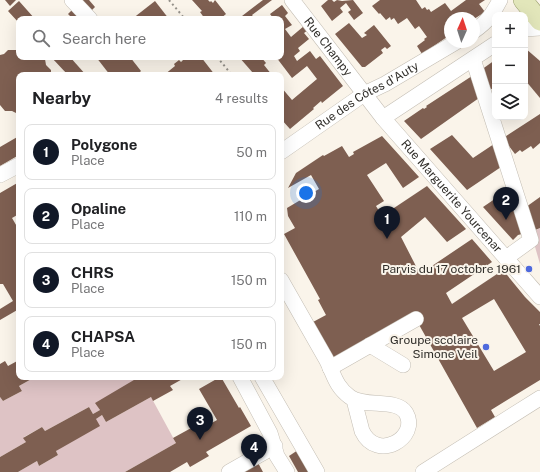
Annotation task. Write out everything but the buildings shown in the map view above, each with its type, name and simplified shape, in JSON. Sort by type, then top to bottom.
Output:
[{"type":"main road","points":[[523,0],[540,21]]},
{"type":"street","points":[[72,0],[87,16]]},
{"type":"street","name":"Rue Champy","points":[[292,0],[364,94]]},
{"type":"street","points":[[480,27],[492,16],[500,0]]},
{"type":"street","points":[[528,29],[540,28]]},
{"type":"street","points":[[383,118],[492,46]]},
{"type":"street","name":"Rue des Côtes d'Auty","points":[[284,150],[364,94],[385,84],[446,48]]},
{"type":"street","points":[[473,59],[535,238],[506,258]]},
{"type":"street","name":"Rue Marguerite Yourcenar","points":[[364,94],[383,118],[540,297]]},
{"type":"street","points":[[0,175],[16,167]]},
{"type":"street","points":[[284,285],[330,368],[338,386],[354,400]]},
{"type":"street","points":[[330,368],[416,320]]},
{"type":"street","points":[[370,345],[403,365]]},
{"type":"street","points":[[242,380],[272,440],[277,456],[287,472]]},
{"type":"street","points":[[264,380],[317,472]]},
{"type":"street","points":[[423,472],[540,398]]},
{"type":"street","points":[[229,472],[272,440],[288,423]]},
{"type":"path","points":[[169,0],[182,16]]},
{"type":"path","points":[[220,60],[230,72]]},
{"type":"shaded area","points":[[540,228],[540,264],[531,233]]},
{"type":"shaded area","points":[[30,380],[136,380],[96,403],[100,410],[93,414],[89,407],[45,431],[42,427],[24,437],[26,442],[0,457],[0,397],[3,401],[22,391],[19,386]]},
{"type":"shaded area","points":[[151,397],[176,443],[125,472],[18,472],[37,461],[39,466],[58,455],[56,451],[102,415],[106,422]]},
{"type":"place","name":"Opaline","points":[[506,220]]},
{"type":"place","name":"Polygone","points":[[387,239]]},
{"type":"place","name":"Parvis du 17 octobre 1961","points":[[529,269]]},
{"type":"place","name":"Groupe scolaire Simone Veil","points":[[486,347]]},
{"type":"place","name":"CHRS","points":[[200,440]]},
{"type":"place","name":"CHAPSA","points":[[254,467]]}]
